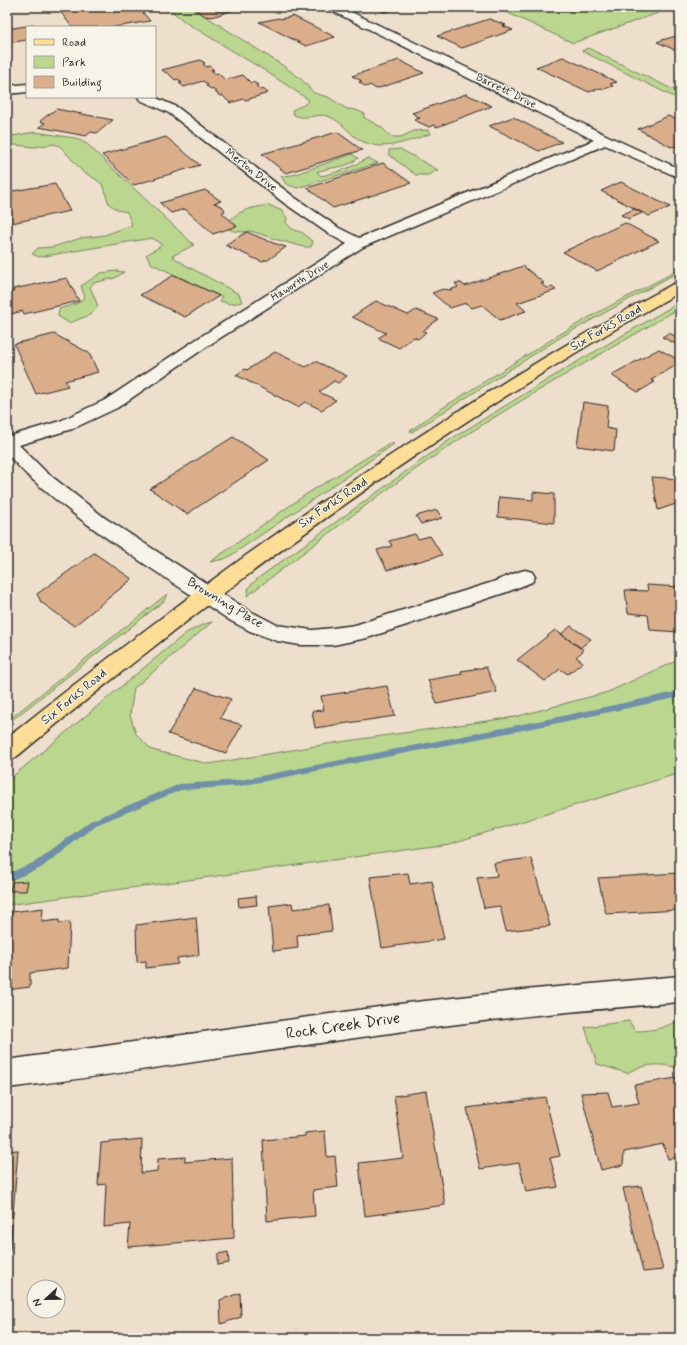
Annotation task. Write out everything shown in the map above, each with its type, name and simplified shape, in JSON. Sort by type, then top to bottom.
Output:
[{"type":"main road","name":"Six Forks Road","points":[[7,751],[76,694],[207,593],[307,520],[498,393],[592,335],[680,286]]},
{"type":"street","name":"Barrett Drive","points":[[332,7],[605,140],[680,174]]},
{"type":"street","points":[[7,90],[26,88]]},
{"type":"street","name":"Merton Drive","points":[[146,98],[173,110],[289,200],[334,231],[358,244]]},
{"type":"street","name":"Haworth Drive","points":[[7,443],[66,425],[111,404],[174,361],[358,244],[605,140]]},
{"type":"street","name":"Browning Place","points":[[7,443],[38,475],[65,498],[117,535],[240,615],[275,633],[312,639],[331,638],[367,630],[494,589],[525,577]]},
{"type":"street","name":"Rock Creek Drive","points":[[7,1074],[87,1064],[371,1021],[506,1005],[680,989]]},
{"type":"green space","points":[[167,7],[191,7],[282,65],[300,78],[314,93],[328,97],[347,109],[356,110],[365,114],[363,117],[381,127],[391,137],[401,137],[414,131],[428,130],[430,134],[391,145],[372,145],[363,142],[354,136],[331,117],[322,115],[300,117],[294,115],[292,110],[304,105],[309,100],[264,70],[185,22]]},
{"type":"green space","points":[[495,7],[675,7],[573,43]]},
{"type":"green space","points":[[588,48],[680,93],[680,100],[582,51]]},
{"type":"green space","points":[[35,132],[75,138],[87,144],[194,245],[172,256],[187,266],[239,294],[242,302],[230,304],[220,301],[222,297],[152,264],[146,255],[161,246],[161,243],[152,238],[39,257],[32,254],[38,248],[53,247],[81,238],[105,235],[132,225],[127,212],[118,210],[109,204],[102,184],[83,172],[61,147],[55,144],[34,147],[7,144],[7,137]]},
{"type":"green space","points":[[400,149],[438,170],[428,175],[416,175],[389,155],[389,150]]},
{"type":"green space","points":[[352,154],[358,158],[354,162],[344,166],[317,172],[321,176],[334,173],[368,158],[378,163],[297,188],[286,184],[281,176],[293,175]]},
{"type":"green space","points":[[269,205],[282,211],[287,218],[286,223],[292,229],[303,233],[313,242],[311,247],[304,247],[251,231],[233,231],[225,227],[229,221],[239,213]]},
{"type":"green space","points":[[680,269],[680,271],[561,337],[412,432],[410,431],[433,414],[557,336]]},
{"type":"green space","points":[[116,271],[124,272],[115,278],[93,283],[90,287],[98,306],[90,315],[69,323],[58,316],[59,309],[78,303],[85,297],[81,286],[101,273]]},
{"type":"green space","points":[[680,302],[680,308],[566,374],[454,443],[401,479],[247,596],[249,587],[257,579],[451,439],[570,366]]},
{"type":"green space","points":[[391,443],[394,444],[230,556],[210,562],[308,493]]},
{"type":"green space","points":[[167,594],[164,601],[7,724],[7,721]]},
{"type":"green space","points":[[212,622],[134,688],[130,715],[136,734],[152,750],[209,764],[333,743],[515,717],[608,692],[680,659],[680,773],[449,844],[7,905],[7,781],[186,633]]},
{"type":"green space","points":[[680,1019],[680,1069],[666,1065],[653,1065],[627,1073],[597,1064],[585,1027],[629,1021],[635,1031],[647,1030],[664,1027]]},
{"type":"building","points":[[80,7],[138,7],[150,21],[121,26],[71,26],[59,10]]},
{"type":"building","points":[[191,7],[243,7],[212,17],[205,16]]},
{"type":"building","points":[[374,7],[401,7],[385,12]]},
{"type":"building","points":[[293,16],[335,37],[306,46],[259,22]]},
{"type":"building","points":[[489,19],[506,25],[503,26],[513,30],[462,48],[437,36]]},
{"type":"building","points":[[26,26],[26,40],[7,43],[7,29]]},
{"type":"building","points":[[680,35],[680,52],[657,42],[662,40]]},
{"type":"building","points":[[563,57],[617,82],[610,84],[613,86],[589,92],[536,67]]},
{"type":"building","points":[[200,60],[205,63],[203,64],[207,67],[209,66],[214,70],[211,70],[216,74],[218,73],[225,80],[243,75],[251,83],[253,82],[258,85],[256,86],[261,90],[263,89],[268,93],[230,103],[222,95],[220,96],[215,92],[217,92],[206,86],[208,85],[203,81],[184,87],[179,83],[182,83],[178,79],[175,80],[168,73],[162,70]]},
{"type":"building","points":[[399,60],[424,73],[376,89],[370,85],[366,87],[359,82],[362,81],[352,76]]},
{"type":"building","points":[[466,94],[492,106],[437,127],[434,125],[429,127],[414,120],[420,118],[412,113]]},
{"type":"building","points":[[56,109],[113,120],[97,133],[91,132],[86,136],[39,127],[45,123],[40,121]]},
{"type":"building","points":[[668,116],[680,121],[680,149],[675,146],[671,147],[638,129]]},
{"type":"building","points":[[513,117],[562,142],[539,151],[489,126]]},
{"type":"building","points":[[337,132],[362,150],[286,173],[262,154]]},
{"type":"building","points":[[166,137],[200,165],[134,185],[102,155]]},
{"type":"building","points":[[383,163],[411,183],[333,208],[307,188]]},
{"type":"building","points":[[621,182],[670,207],[649,216],[601,191]]},
{"type":"building","points":[[55,184],[70,211],[7,224],[7,192]]},
{"type":"building","points":[[205,190],[221,201],[214,203],[223,207],[225,211],[222,213],[237,226],[213,234],[185,209],[171,213],[160,203]]},
{"type":"building","points":[[634,209],[642,213],[629,219],[621,215]]},
{"type":"building","points":[[625,223],[659,241],[597,271],[563,252]]},
{"type":"building","points":[[247,232],[286,247],[268,260],[262,262],[225,245]]},
{"type":"building","points":[[523,266],[544,283],[541,284],[547,288],[552,287],[556,290],[517,303],[526,311],[500,320],[482,305],[472,308],[466,303],[450,308],[432,293],[443,289],[450,290],[458,287],[455,283],[461,283],[465,286]]},
{"type":"building","points":[[174,275],[219,296],[185,317],[140,295]]},
{"type":"building","points":[[67,278],[79,301],[24,314],[23,311],[11,314],[7,306],[7,293],[14,291],[13,289]]},
{"type":"building","points":[[376,301],[408,315],[416,310],[438,319],[423,331],[426,332],[418,339],[414,337],[399,348],[378,338],[386,333],[352,317]]},
{"type":"building","points":[[669,333],[680,339],[680,342],[676,344],[662,337]]},
{"type":"building","points":[[54,334],[89,353],[98,372],[65,381],[68,386],[36,394],[14,344]]},
{"type":"building","points":[[659,349],[680,361],[680,363],[651,380],[655,382],[638,392],[611,375]]},
{"type":"building","points":[[275,352],[306,367],[315,361],[347,376],[338,383],[334,381],[319,392],[336,400],[322,410],[305,402],[298,407],[236,375],[245,369],[247,370]]},
{"type":"building","points":[[583,402],[608,406],[606,428],[616,430],[614,451],[577,446]]},
{"type":"building","points":[[233,437],[269,460],[187,514],[150,489]]},
{"type":"building","points":[[652,477],[680,479],[679,503],[658,510]]},
{"type":"building","points":[[533,492],[554,494],[554,523],[498,517],[499,497],[533,500]]},
{"type":"building","points":[[437,510],[442,518],[421,524],[416,516]]},
{"type":"building","points":[[415,534],[418,539],[430,536],[442,555],[387,570],[377,550],[392,546],[389,541]]},
{"type":"building","points":[[94,553],[132,579],[74,626],[41,602],[37,594]]},
{"type":"building","points":[[647,585],[680,587],[680,632],[650,630],[648,615],[628,613],[625,590],[648,591]]},
{"type":"building","points":[[571,626],[591,639],[580,648],[561,634]]},
{"type":"building","points":[[555,630],[584,650],[576,657],[583,662],[568,674],[560,669],[545,681],[517,660]]},
{"type":"building","points":[[486,667],[497,692],[437,704],[428,680],[462,674],[461,671]]},
{"type":"building","points":[[387,686],[395,716],[315,728],[312,711],[324,710],[321,696]]},
{"type":"building","points":[[196,688],[231,699],[220,718],[242,725],[226,753],[168,734]]},
{"type":"building","points":[[531,858],[550,926],[506,931],[500,906],[484,908],[477,878],[497,876],[494,863]]},
{"type":"building","points":[[408,873],[410,884],[432,881],[444,939],[382,948],[370,877]]},
{"type":"building","points":[[678,873],[680,881],[680,910],[606,914],[598,878]]},
{"type":"building","points":[[28,881],[26,891],[10,891],[12,882]]},
{"type":"building","points":[[256,896],[257,905],[239,907],[238,898]]},
{"type":"building","points":[[292,903],[293,909],[329,905],[332,931],[297,935],[298,948],[273,951],[269,906]]},
{"type":"building","points":[[43,908],[42,922],[59,920],[59,923],[70,922],[68,968],[30,973],[30,987],[7,990],[11,912]]},
{"type":"building","points":[[196,917],[199,955],[177,958],[178,964],[146,968],[146,961],[137,962],[136,925]]},
{"type":"building","points":[[676,1078],[680,1091],[680,1157],[668,1159],[663,1144],[624,1152],[623,1165],[601,1170],[581,1093],[608,1092],[612,1107],[639,1103],[634,1085]]},
{"type":"building","points":[[426,1091],[445,1205],[365,1216],[359,1163],[403,1158],[394,1096]]},
{"type":"building","points":[[545,1097],[560,1156],[550,1158],[558,1187],[526,1192],[519,1163],[480,1169],[467,1108]]},
{"type":"building","points":[[325,1131],[327,1157],[335,1156],[338,1187],[313,1190],[315,1216],[267,1221],[263,1140],[305,1136],[305,1133]]},
{"type":"building","points":[[142,1139],[141,1173],[157,1171],[158,1159],[185,1157],[185,1162],[232,1158],[234,1238],[128,1247],[130,1224],[104,1227],[106,1184],[98,1185],[101,1143]]},
{"type":"building","points":[[18,1150],[10,1252],[7,1253],[7,1151]]},
{"type":"building","points":[[641,1186],[663,1270],[643,1272],[623,1188]]},
{"type":"building","points":[[228,1252],[229,1263],[218,1265],[218,1254]]},
{"type":"building","points":[[240,1293],[241,1317],[221,1324],[220,1300]]},
{"type":"waterway","points":[[7,878],[38,865],[93,823],[180,787],[240,783],[553,721],[680,694]]}]
